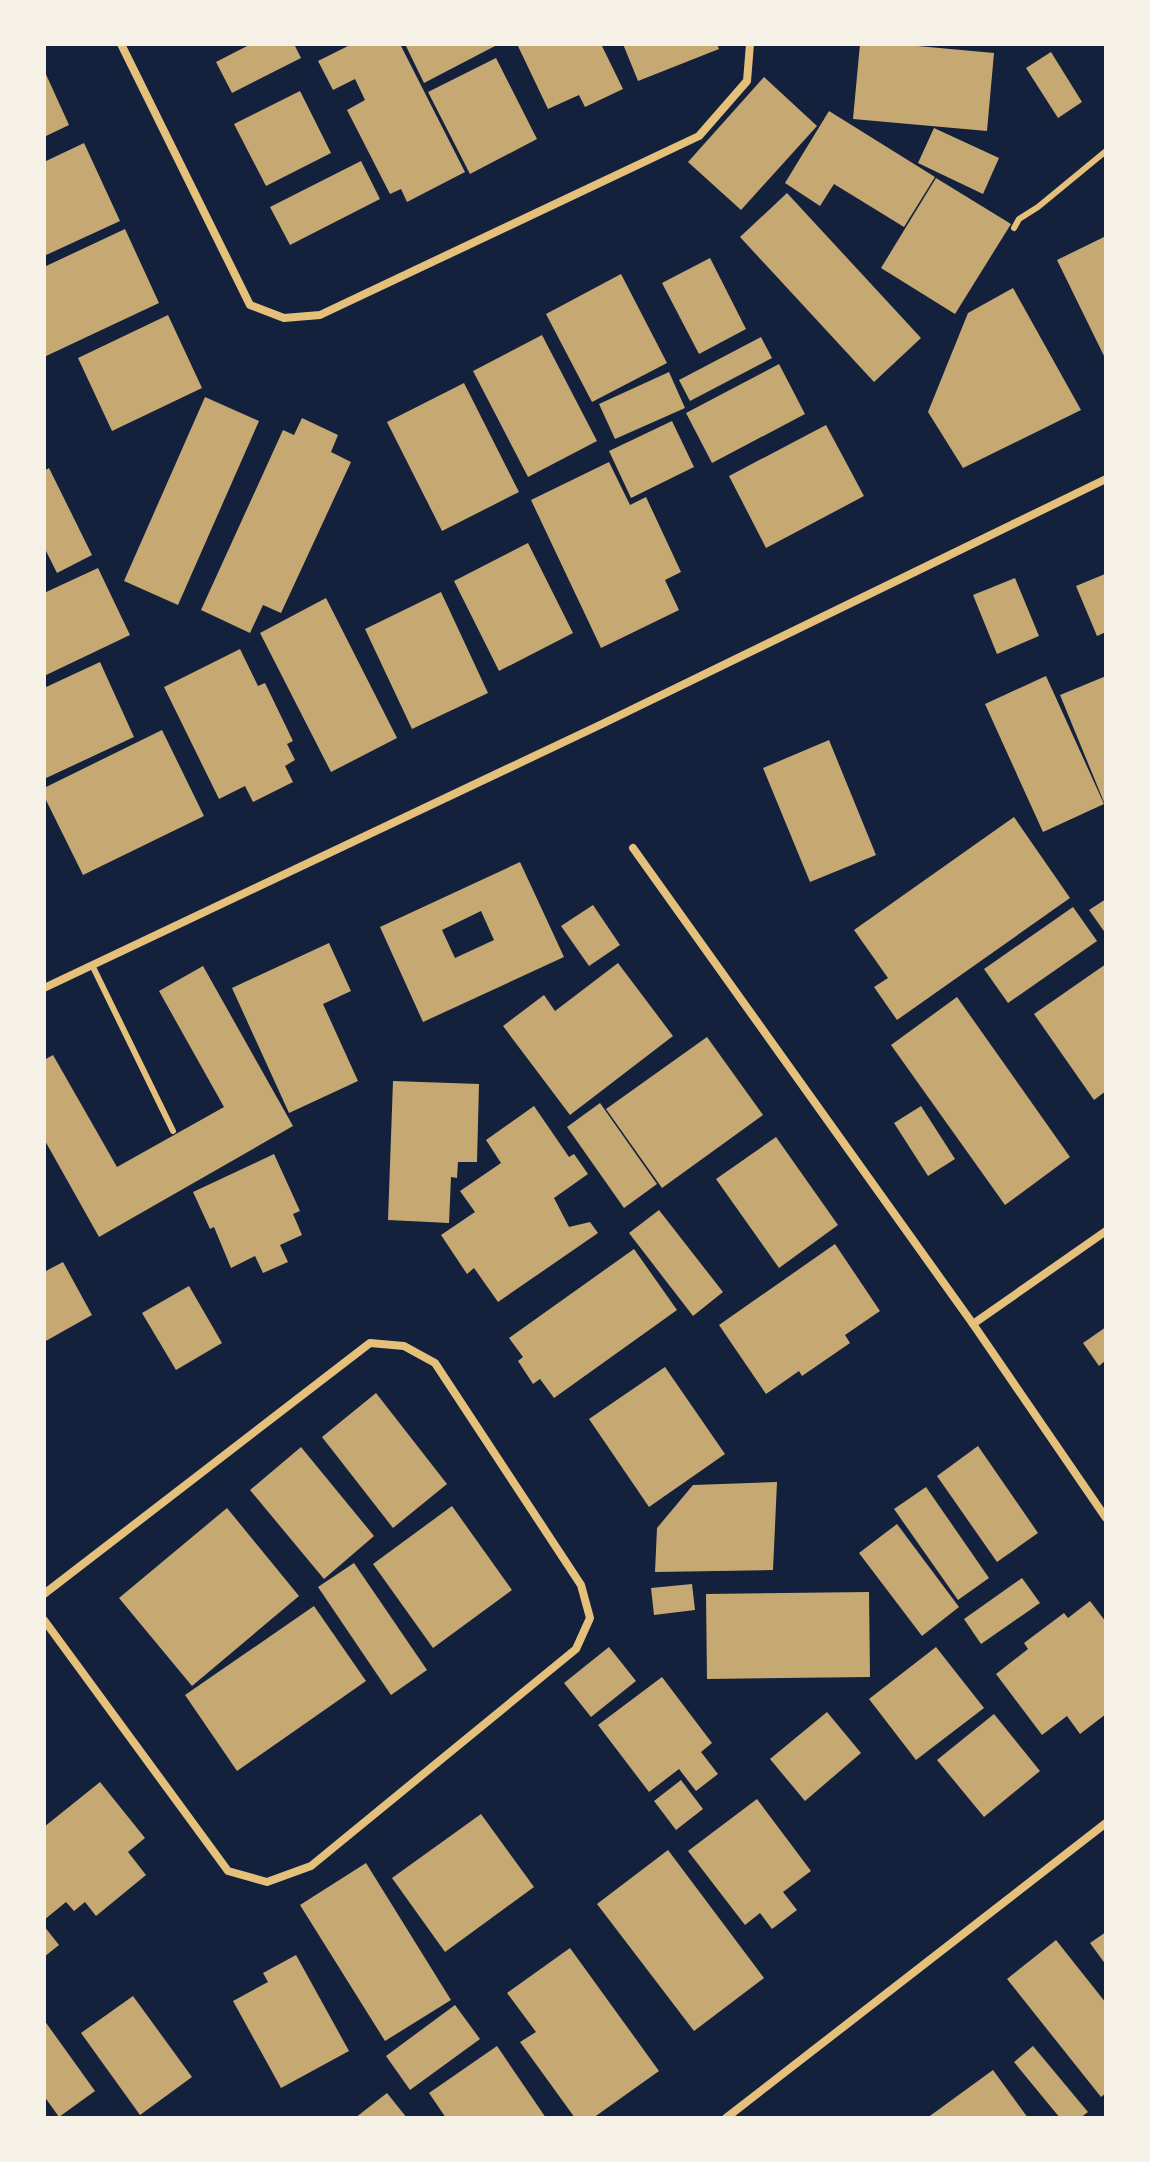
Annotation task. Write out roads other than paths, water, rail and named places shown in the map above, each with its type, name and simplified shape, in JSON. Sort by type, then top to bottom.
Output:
[{"type":"street","points":[[121,44],[250,305],[284,318],[320,315],[699,136],[747,81],[750,44]]},
{"type":"street","points":[[44,988],[1106,479]]},
{"type":"street","points":[[633,848],[973,1324],[1106,1518]]},
{"type":"street","points":[[973,1324],[1106,1231]]},
{"type":"street","points":[[44,1594],[370,1343],[404,1346],[435,1363],[581,1585],[590,1618],[576,1649],[311,1866],[267,1882],[228,1871],[44,1620]]},
{"type":"street","points":[[726,2118],[1106,1823]]},
{"type":"lane","points":[[1014,228],[1019,219],[1106,151]]},
{"type":"lane","points":[[93,967],[173,1131]]}]
